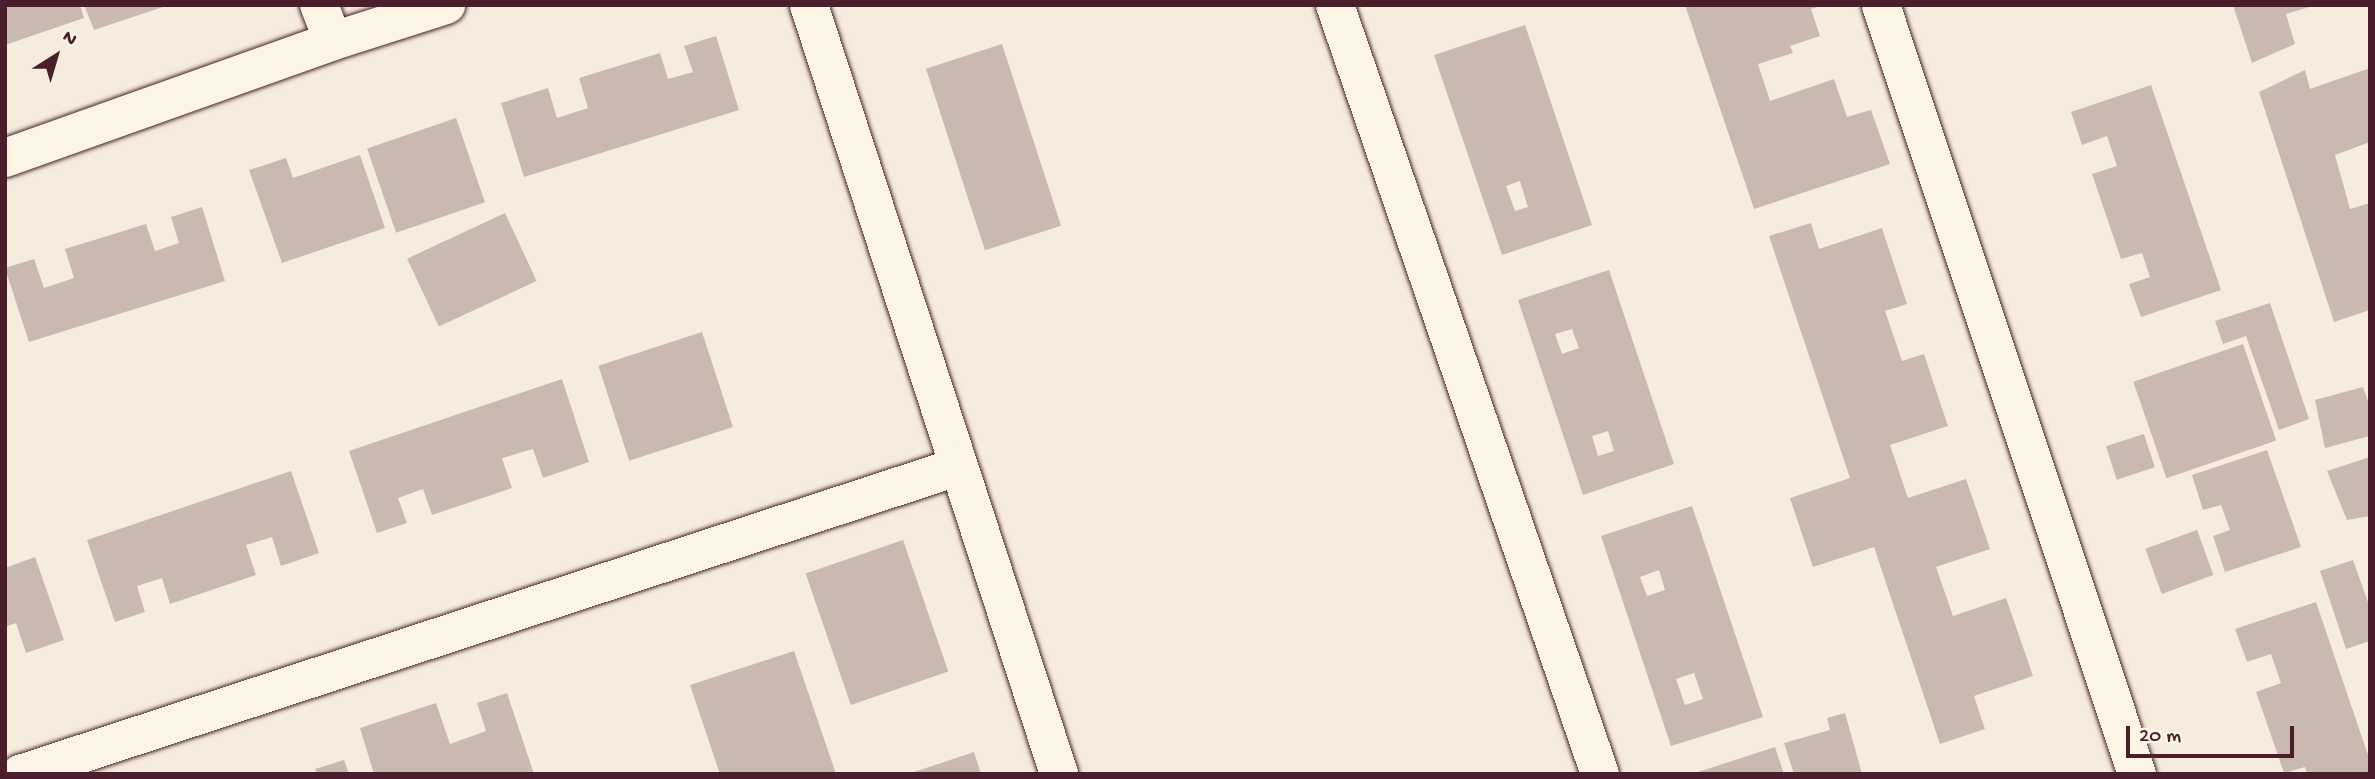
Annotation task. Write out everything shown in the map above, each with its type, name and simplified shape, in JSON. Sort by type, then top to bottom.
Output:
[{"type":"street","points":[[319,5],[333,41]]},
{"type":"street","points":[[5,158],[333,41],[446,5]]},
{"type":"street","points":[[809,5],[1059,774]]},
{"type":"street","points":[[1335,5],[1600,774]]},
{"type":"street","points":[[1881,5],[2137,774]]},
{"type":"street","points":[[20,774],[957,467]]},
{"type":"building","points":[[5,5],[80,5],[84,18],[5,45]]},
{"type":"building","points":[[84,5],[166,5],[166,6],[94,30]]},
{"type":"building","points":[[1685,5],[1823,5],[1811,9],[1820,36],[1790,46],[1793,53],[1758,64],[1770,101],[1834,79],[1847,117],[1871,110],[1890,164],[1754,209]]},
{"type":"building","points":[[2233,5],[2313,6],[2286,14],[2295,44],[2252,63]]},
{"type":"building","points":[[1525,25],[1592,225],[1502,255],[1434,55]],"holes":[[[1520,181],[1528,207],[1515,211],[1506,186]]]},
{"type":"building","points":[[716,36],[739,110],[524,177],[501,103],[548,88],[557,118],[588,108],[579,78],[660,53],[668,79],[693,72],[684,46]]},
{"type":"building","points":[[1002,44],[1061,226],[985,250],[926,69]]},
{"type":"building","points":[[2370,68],[2370,142],[2335,155],[2350,209],[2370,203],[2370,310],[2334,322],[2259,92],[2305,70],[2310,89]]},
{"type":"building","points":[[2151,85],[2221,290],[2141,317],[2129,284],[2150,277],[2142,253],[2121,259],[2092,174],[2117,166],[2107,136],[2082,145],[2071,112]]},
{"type":"building","points":[[456,118],[485,202],[396,233],[367,149]]},
{"type":"building","points":[[360,155],[385,228],[282,263],[249,170],[286,158],[293,178]]},
{"type":"building","points":[[202,207],[225,281],[29,342],[5,268],[34,259],[44,288],[74,278],[65,249],[146,224],[155,251],[179,243],[171,217]]},
{"type":"building","points":[[505,213],[537,281],[439,327],[407,259]]},
{"type":"building","points":[[1811,223],[1819,249],[1882,228],[1907,304],[1885,311],[1902,361],[1924,354],[1948,426],[1890,445],[1908,498],[1966,479],[1990,549],[1936,567],[1953,616],[2006,598],[2033,676],[1974,696],[1985,729],[1940,744],[1874,547],[1813,567],[1790,498],[1850,478],[1769,236]]},
{"type":"building","points":[[1609,270],[1674,464],[1583,495],[1518,300]],"holes":[[[1572,329],[1579,348],[1562,354],[1555,334]],[[1608,431],[1614,451],[1598,456],[1592,436]]]},
{"type":"building","points":[[2270,303],[2309,419],[2279,430],[2246,336],[2223,344],[2215,321]]},
{"type":"building","points":[[702,332],[733,427],[629,461],[598,366]]},
{"type":"building","points":[[2243,344],[2276,440],[2167,478],[2133,382]]},
{"type":"building","points":[[562,379],[589,462],[543,478],[533,449],[502,458],[512,488],[432,515],[423,489],[398,498],[407,523],[377,533],[349,451]]},
{"type":"building","points":[[2363,387],[2370,407],[2370,436],[2325,448],[2315,400]]},
{"type":"building","points":[[2144,434],[2155,467],[2117,480],[2106,446]]},
{"type":"building","points":[[2267,450],[2301,547],[2225,572],[2213,536],[2230,530],[2221,505],[2203,510],[2192,475]]},
{"type":"building","points":[[2370,457],[2370,516],[2347,520],[2327,471]]},
{"type":"building","points":[[291,471],[319,553],[281,566],[272,537],[246,545],[256,575],[170,604],[162,578],[137,586],[145,612],[115,622],[87,540]]},
{"type":"building","points":[[1692,506],[1763,717],[1671,746],[1601,536]],"holes":[[[1659,570],[1665,590],[1647,596],[1640,577]],[[1694,673],[1703,699],[1685,705],[1676,679]]]},
{"type":"building","points":[[2197,530],[2213,575],[2162,594],[2145,549]]},
{"type":"building","points":[[903,540],[948,671],[851,705],[806,574]]},
{"type":"building","points":[[35,557],[64,640],[26,653],[16,623],[5,627],[5,568]]},
{"type":"building","points":[[2353,560],[2370,608],[2370,641],[2346,649],[2320,571]]},
{"type":"building","points":[[2316,602],[2370,761],[2370,774],[2307,774],[2305,767],[2284,773],[2256,692],[2281,683],[2271,654],[2247,662],[2235,629]]},
{"type":"building","points":[[794,651],[836,774],[720,774],[690,685]]},
{"type":"building","points":[[507,693],[534,774],[374,774],[360,728],[436,703],[450,744],[486,731],[477,703]]},
{"type":"building","points":[[1845,713],[1862,774],[1794,774],[1784,743],[1830,730],[1827,718]]},
{"type":"building","points":[[1775,747],[1784,774],[1695,774],[1695,773]]},
{"type":"building","points":[[974,752],[981,774],[911,774],[911,773]]},
{"type":"building","points":[[344,760],[349,774],[317,774],[315,769]]}]
